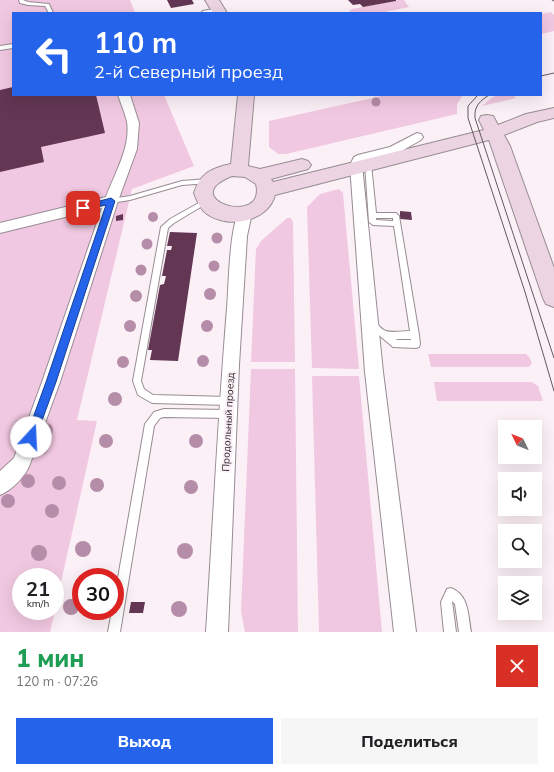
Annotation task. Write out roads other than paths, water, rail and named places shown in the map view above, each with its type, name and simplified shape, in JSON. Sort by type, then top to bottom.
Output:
[{"type":"main road","points":[[239,170],[242,124],[246,96]]},
{"type":"main road","points":[[262,183],[290,168],[417,137],[498,125],[554,112]]},
{"type":"main road","points":[[242,124],[253,154],[257,159],[262,163],[290,168]]},
{"type":"main road","points":[[262,183],[264,200],[260,206],[245,213],[236,215],[222,213],[211,208],[203,195],[204,188],[208,181],[222,172],[239,170],[262,183],[362,166],[498,125]]},
{"type":"main road","points":[[498,125],[554,253]]},
{"type":"main road","points":[[498,125],[501,146],[554,298]]},
{"type":"street","points":[[0,485],[21,464],[51,382],[111,201],[131,149],[133,123],[124,96]]},
{"type":"street","points":[[405,632],[374,372],[362,166],[357,164],[361,159],[397,149],[408,141],[417,137]]},
{"type":"street","points":[[0,228],[111,201]]},
{"type":"street","name":"Продольный проезд","points":[[217,632],[240,236],[245,213]]},
{"type":"lane","points":[[21,0],[26,4],[47,5],[50,12]]},
{"type":"lane","points":[[0,48],[12,46]]},
{"type":"lane","points":[[362,166],[373,215],[397,220],[416,344],[396,344],[370,323]]},
{"type":"lane","points":[[111,201],[130,198],[182,183],[208,181]]},
{"type":"lane","points":[[206,202],[169,222],[165,227],[136,381],[141,392],[152,399],[229,407]]},
{"type":"lane","points":[[114,632],[150,424],[158,415],[164,413],[229,407]]},
{"type":"lane","points":[[450,632],[446,602],[451,593],[460,601],[465,632]]},
{"type":"tram line","points":[[542,76],[554,73]]},
{"type":"tram line","points":[[477,96],[468,106],[468,118],[525,292],[554,391]]},
{"type":"tram line","points":[[488,96],[478,104],[475,118],[554,358]]}]
